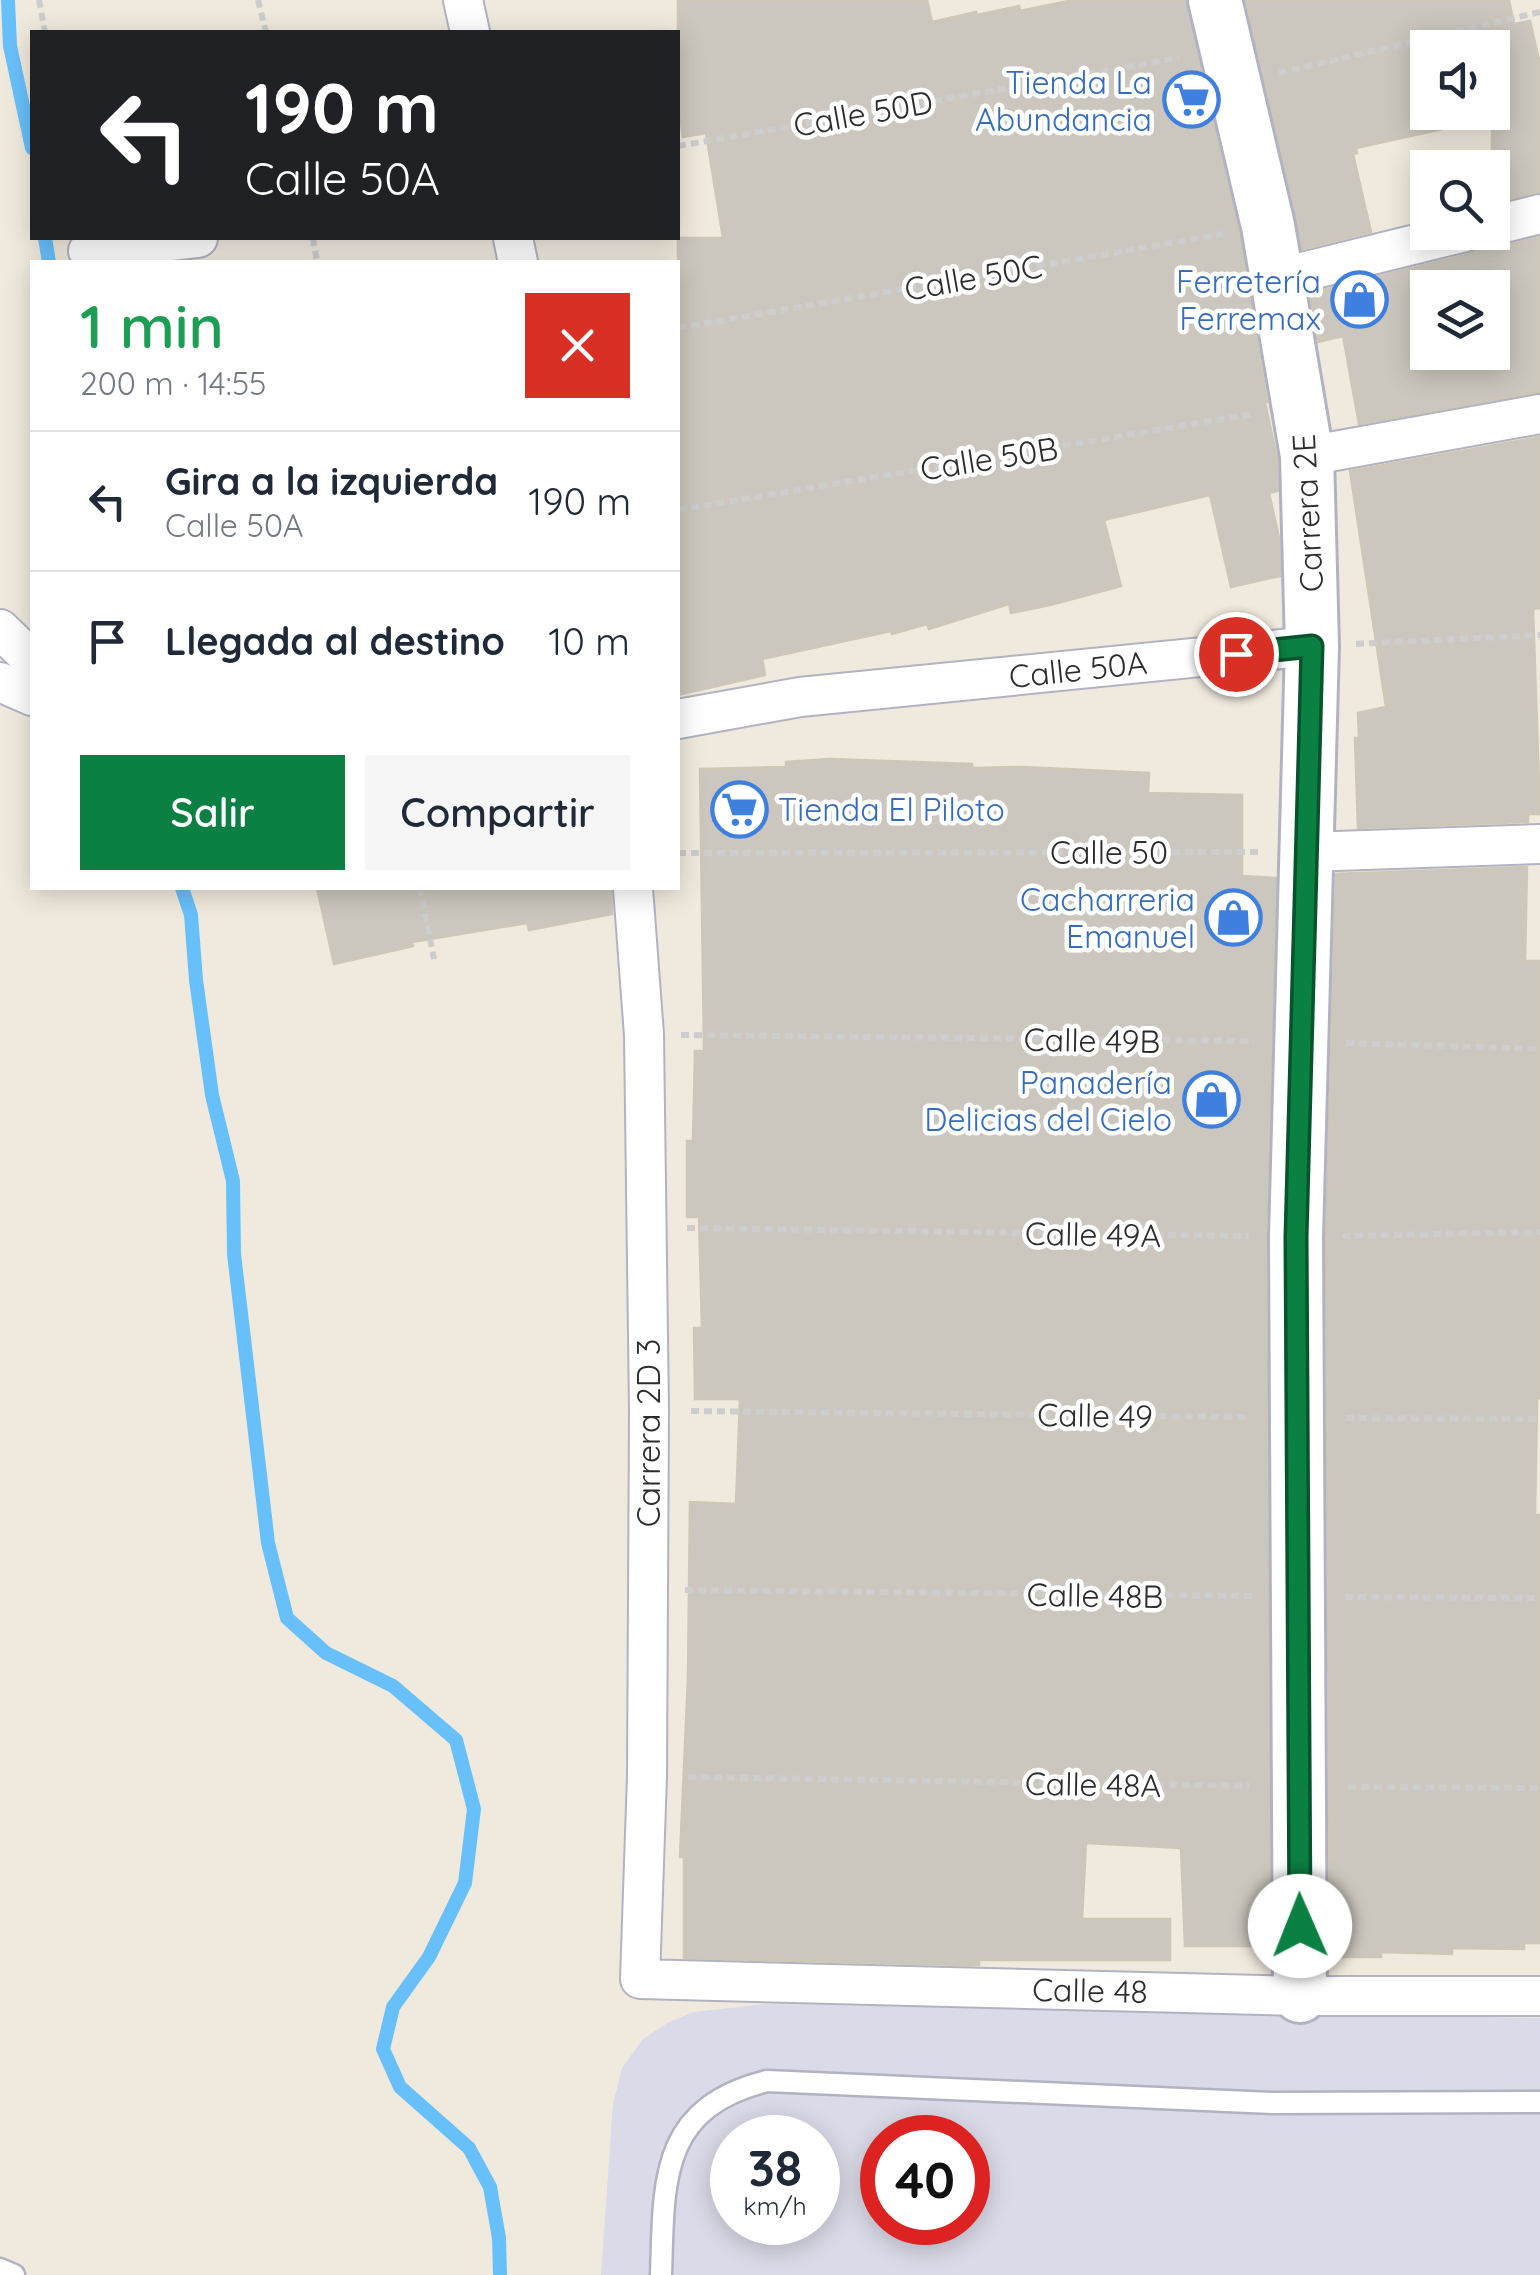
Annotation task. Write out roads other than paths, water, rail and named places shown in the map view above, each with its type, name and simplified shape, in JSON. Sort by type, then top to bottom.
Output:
[{"type":"street","points":[[463,0],[470,30]]},
{"type":"street","name":"Carrera 2E","points":[[1225,44],[1268,226],[1304,431],[1312,646],[1296,1237],[1300,1996]]},
{"type":"street","points":[[1510,222],[1540,214]]},
{"type":"street","points":[[88,251],[181,240]]},
{"type":"street","points":[[1278,278],[1410,246]]},
{"type":"street","points":[[1304,431],[1540,414]]},
{"type":"street","points":[[0,629],[30,658]]},
{"type":"street","name":"Calle 50A","points":[[680,719],[800,697],[1312,646]]},
{"type":"street","points":[[0,682],[30,695]]},
{"type":"street","points":[[1306,852],[1540,844]]},
{"type":"street","name":"Carrera 2D 3","points":[[633,890],[644,1035],[649,1410],[647,1776],[640,1979]]},
{"type":"street","name":"Calle 48","points":[[640,1979],[1300,1996],[1540,1996]]},
{"type":"lane","points":[[661,2275],[664,2196],[671,2161],[688,2124],[710,2103],[737,2088],[767,2081],[1273,2103],[1540,2102]]},
{"type":"lane","points":[[0,2269],[14,2275]]},
{"type":"waterway","points":[[8,0],[10,46],[30,139]]},
{"type":"waterway","points":[[45,240],[49,260]]},
{"type":"waterway","points":[[183,890],[191,915],[212,1095],[233,1181],[234,1254],[268,1543],[287,1618],[326,1653],[393,1686],[456,1740],[474,1809],[465,1883],[429,1957],[393,2007],[383,2049],[400,2087],[469,2148],[490,2187],[499,2238],[500,2275]]},
{"type":"place","name":"Tienda La Abundancia","points":[[1191,100]]},
{"type":"place","name":"Ferretería Ferremax","points":[[1360,299]]},
{"type":"place","name":"Tienda El Piloto","points":[[739,809]]},
{"type":"place","name":"Cacharreria Emanuel","points":[[1234,917]]},
{"type":"place","name":"Panadería Delicias del Cielo","points":[[1211,1100]]}]
